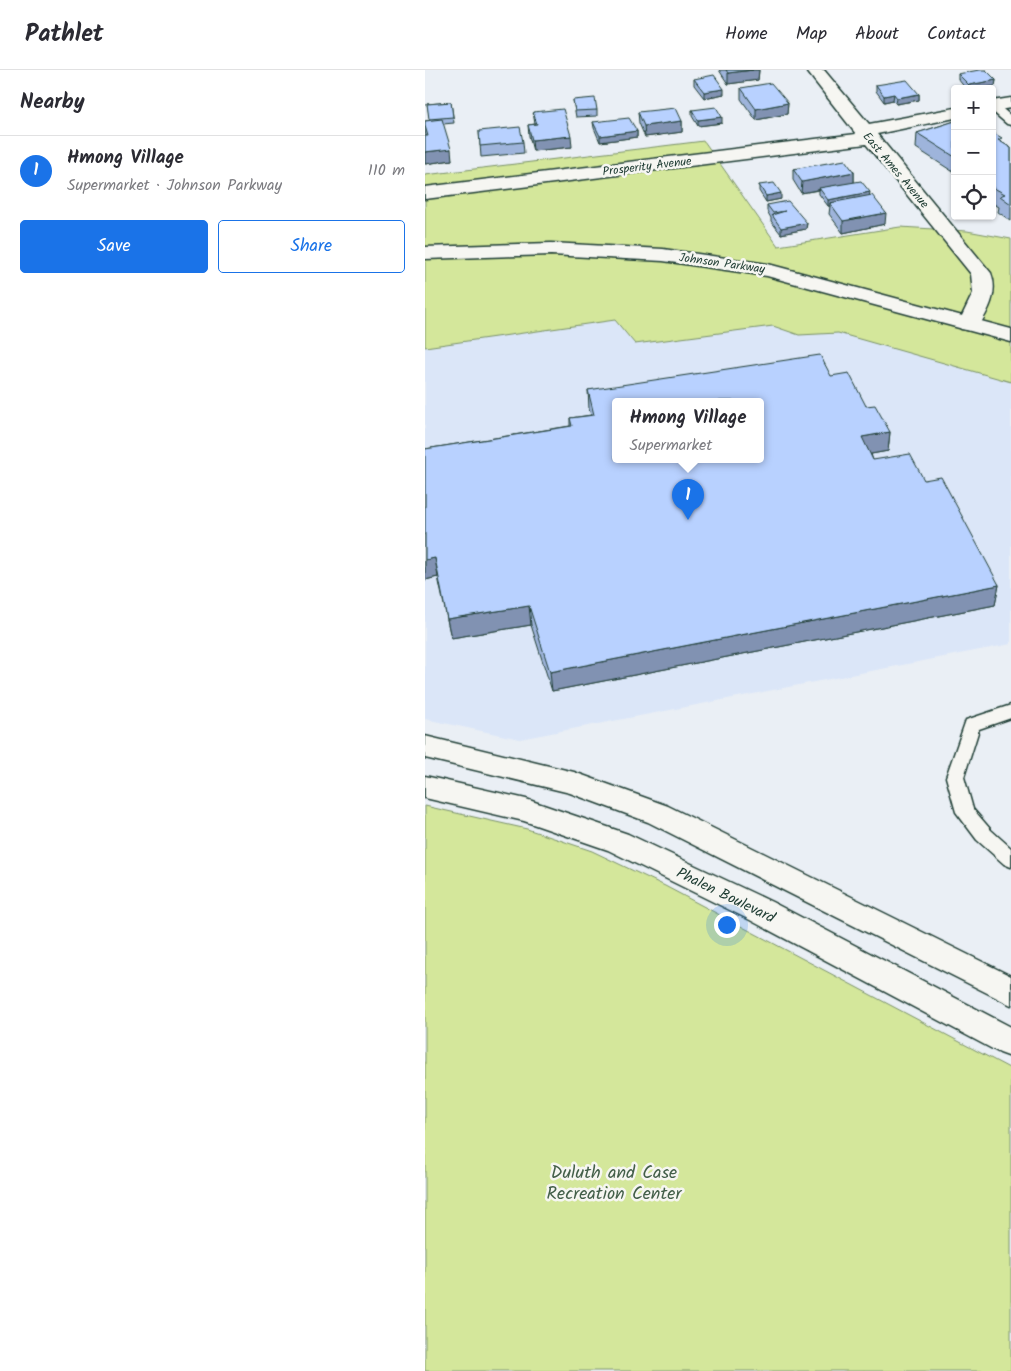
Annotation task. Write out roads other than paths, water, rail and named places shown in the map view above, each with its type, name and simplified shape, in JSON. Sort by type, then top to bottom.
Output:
[{"type":"street","name":"East Ames Avenue","points":[[815,70],[981,274],[985,281],[982,301],[969,324]]},
{"type":"street","points":[[996,106],[1011,103]]},
{"type":"street","name":"Prosperity Avenue","points":[[425,193],[866,134],[951,115]]},
{"type":"street","name":"Johnson Parkway","points":[[425,253],[551,248],[663,255],[768,270],[1011,336]]},
{"type":"street","points":[[425,747],[574,783],[658,814],[1011,991]]},
{"type":"street","name":"Phalen Boulevard","points":[[425,787],[526,810],[618,842],[761,911],[1011,1043]]},
{"type":"lane","points":[[996,109],[1011,122]]},
{"type":"lane","points":[[1011,711],[972,725],[955,777],[965,812],[984,835],[1011,859]]},
{"type":"place","name":"Hmong Village","points":[[688,520]]},
{"type":"park label","name":"Duluth and Case Recreation Center","points":[[614,1182]]}]
